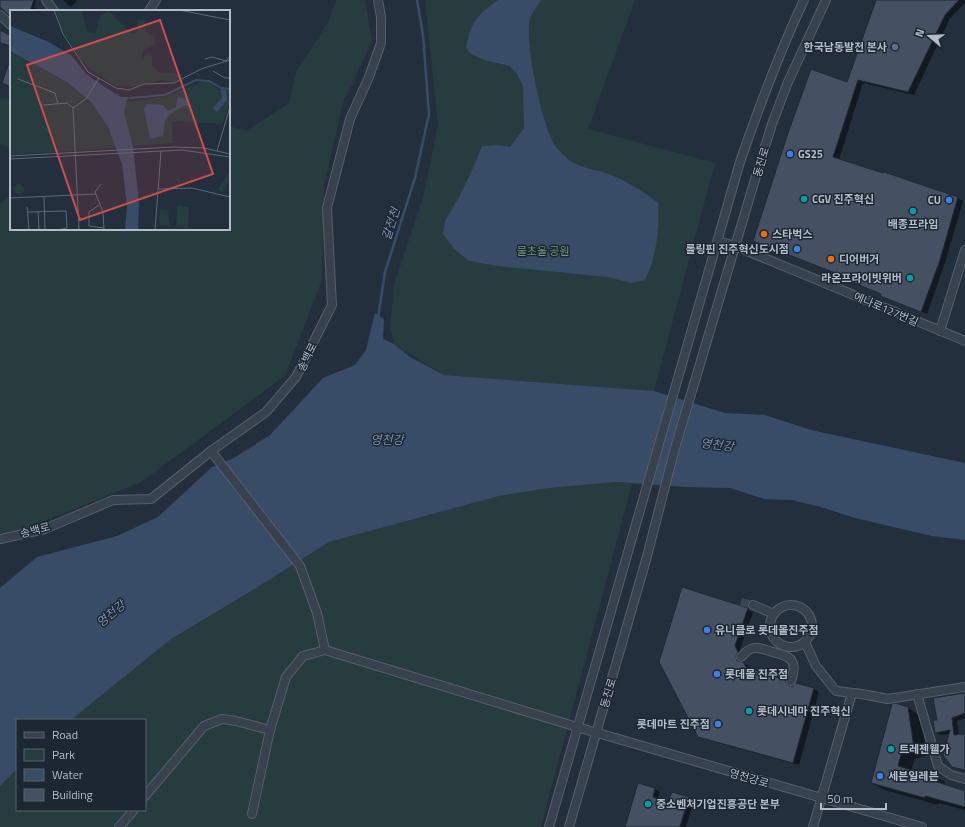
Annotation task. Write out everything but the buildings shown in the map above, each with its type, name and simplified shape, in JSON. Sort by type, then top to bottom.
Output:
[{"type":"street","points":[[46,0],[53,10]]},
{"type":"street","points":[[150,10],[156,0]]},
{"type":"street","name":"송백로","points":[[0,539],[45,529],[113,500],[151,499],[211,451],[266,412],[296,377],[332,305],[327,208],[350,119],[369,77],[381,43],[381,17],[378,0]]},
{"type":"street","name":"동진로","points":[[549,827],[740,162],[780,52],[804,0]]},
{"type":"street","name":"동진로","points":[[569,827],[646,560],[674,448],[772,124],[788,82],[826,0]]},
{"type":"street","points":[[0,15],[10,24]]},
{"type":"street","name":"에나로127번길","points":[[718,241],[735,246],[965,341]]},
{"type":"street","points":[[940,331],[965,250]]},
{"type":"street","points":[[211,451],[300,566],[317,613],[324,650],[303,656],[286,677],[270,730],[252,814]]},
{"type":"street","points":[[754,605],[774,614]]},
{"type":"street","points":[[792,605],[799,606],[805,610],[812,622],[812,629],[805,642],[793,646],[786,646],[775,639],[771,627],[771,620],[774,614],[778,609],[792,605]]},
{"type":"street","points":[[762,649],[775,639]]},
{"type":"street","points":[[805,642],[816,666],[836,691],[888,699],[965,687]]},
{"type":"street","points":[[741,657],[750,649],[758,647],[786,655],[791,659],[795,670],[791,681]]},
{"type":"street","name":"영천강로","points":[[324,650],[596,733],[922,827]]},
{"type":"street","points":[[813,827],[852,693]]},
{"type":"street","points":[[917,694],[938,766],[951,776],[965,779]]},
{"type":"street","points":[[146,795],[204,726],[222,719],[270,730]]},
{"type":"street","points":[[119,827],[133,811]]},
{"type":"green space","points":[[336,0],[365,0],[372,42],[343,103],[324,186],[322,280],[285,376],[141,482],[27,528],[0,534],[0,204],[10,195],[10,230],[230,230],[230,126],[246,131],[289,103],[296,72],[328,22]]},
{"type":"green space","name":"물초울 공원","points":[[425,0],[635,0],[588,129],[715,163],[654,391],[444,375],[394,344],[390,328],[394,285],[423,198],[438,125]]},
{"type":"green space","points":[[0,98],[10,99],[10,147],[0,145]]},
{"type":"green space","points":[[616,482],[632,484],[541,827],[0,827],[0,786],[16,770],[16,811],[146,811],[146,719],[72,719],[171,639],[256,588],[328,542],[499,496],[549,488]]},
{"type":"water","points":[[498,0],[541,0],[530,18],[530,45],[532,64],[540,104],[545,122],[556,147],[573,163],[582,167],[606,173],[627,182],[658,203],[656,243],[652,262],[645,280],[631,283],[607,277],[498,266],[469,261],[454,249],[443,234],[445,221],[459,197],[482,146],[499,145],[510,147],[524,128],[523,86],[517,74],[510,66],[484,60],[471,54],[466,47],[470,31],[476,19]]},
{"type":"water","name":"영천강","points":[[375,313],[384,319],[383,339],[394,344],[410,357],[444,375],[654,391],[725,413],[765,415],[811,430],[965,463],[965,540],[932,536],[855,518],[821,507],[792,500],[764,499],[730,488],[685,487],[616,482],[549,488],[499,496],[329,542],[171,639],[72,719],[16,719],[16,770],[0,786],[0,588],[37,557],[117,536],[158,517],[212,467],[234,458],[270,435],[323,378],[355,365],[366,350]]},
{"type":"waterway","name":"갈전천","points":[[378,318],[385,272],[415,178],[429,114],[423,35],[417,0]]},
{"type":"tunnel","points":[[741,602],[753,605]]},
{"type":"place","name":"한국남동발전 본사","points":[[895,47]]},
{"type":"place","name":"GS25","points":[[790,154]]},
{"type":"place","name":"CGV 진주혁신","points":[[804,199]]},
{"type":"place","name":"CU","points":[[949,200]]},
{"type":"place","name":"배종프라임","points":[[913,211]]},
{"type":"place","name":"스타벅스","points":[[764,234]]},
{"type":"place","name":"롤링핀 진주혁신도시점","points":[[797,249]]},
{"type":"place","name":"디어버거","points":[[831,259]]},
{"type":"place","name":"라온프라이빗위버","points":[[910,278]]},
{"type":"place","name":"유니클로 롯데몰진주점","points":[[707,630]]},
{"type":"place","name":"롯데몰 진주점","points":[[717,674]]},
{"type":"place","name":"롯데시네마 진주혁신","points":[[749,711]]},
{"type":"place","name":"롯데마트 진주점","points":[[718,724]]},
{"type":"place","name":"트레젠웰가","points":[[891,749]]},
{"type":"place","name":"세븐일레븐","points":[[880,776]]},
{"type":"place","name":"중소벤처기업진흥공단 본부","points":[[648,804]]}]
